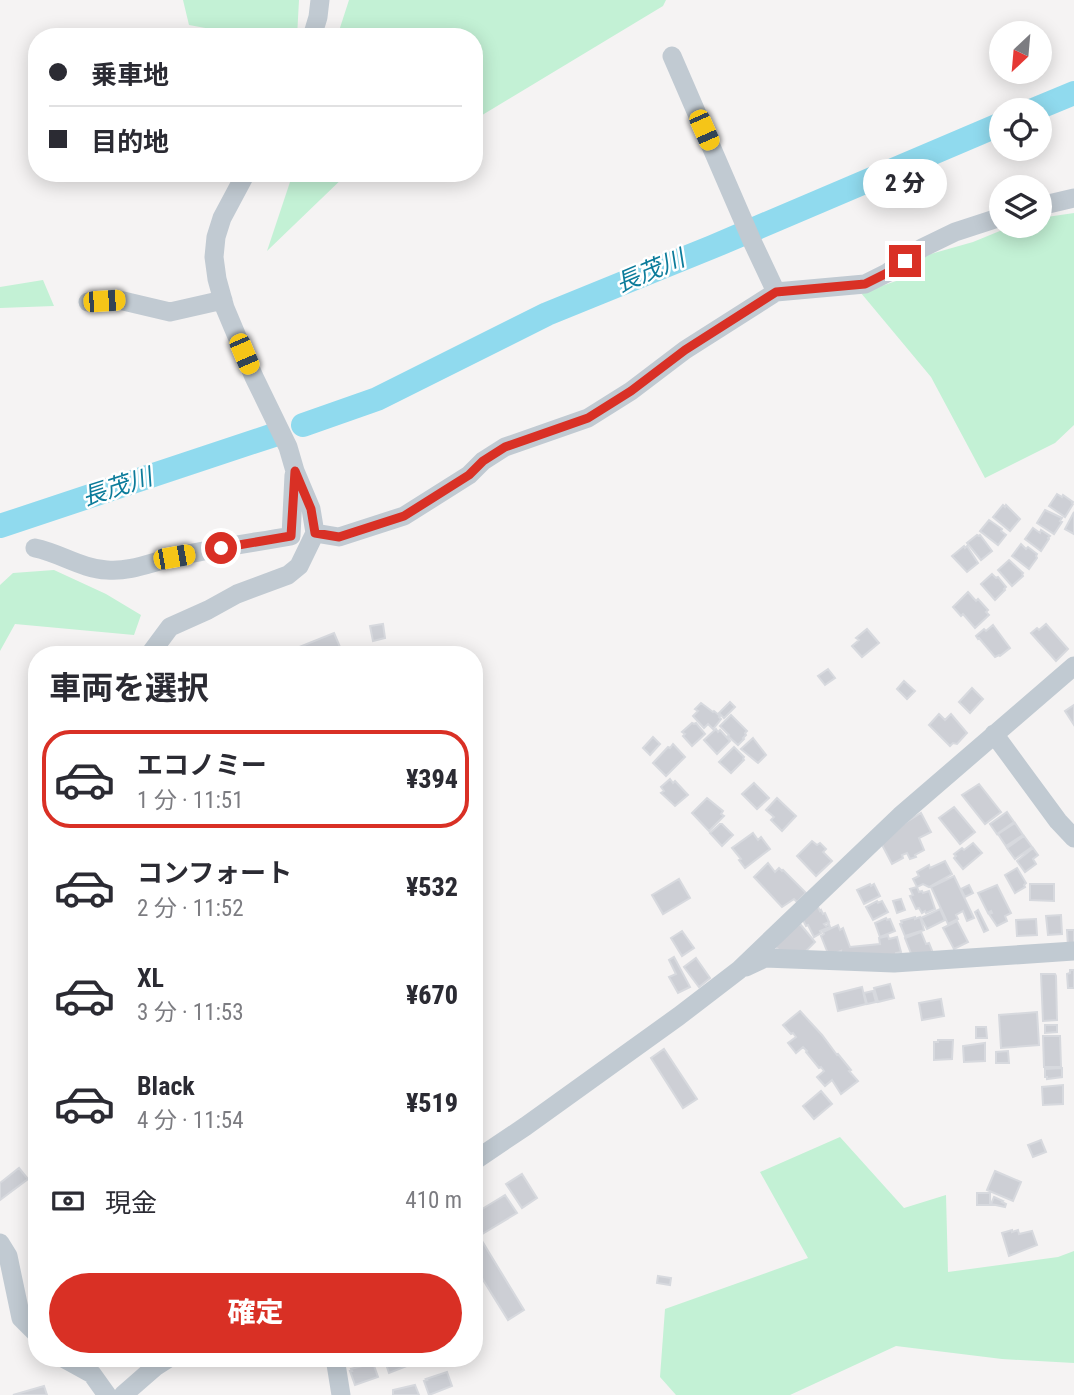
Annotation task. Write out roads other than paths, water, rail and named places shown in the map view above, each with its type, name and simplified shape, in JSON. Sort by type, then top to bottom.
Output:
[{"type":"street","points":[[315,28],[320,0]]},
{"type":"street","points":[[672,56],[776,292]]},
{"type":"street","points":[[156,646],[170,627],[237,594],[288,575],[299,566],[315,533],[311,509],[288,447],[254,377],[217,279],[214,257],[216,237],[222,218],[241,182]]},
{"type":"street","points":[[1052,203],[1074,198]]},
{"type":"street","points":[[315,533],[339,537],[404,516],[469,475],[483,461],[505,447],[588,418],[631,391],[685,350],[776,292],[865,284],[887,273],[922,248],[955,232],[989,221]]},
{"type":"street","points":[[88,302],[119,300],[170,312],[223,300]]},
{"type":"street","points":[[36,548],[82,565],[120,570],[174,557],[291,536],[295,471]]},
{"type":"street","points":[[483,1155],[679,1016],[739,970],[900,816],[1074,666]]},
{"type":"street","points":[[994,734],[1074,838]]},
{"type":"street","points":[[739,970],[765,958],[894,963],[1074,951]]},
{"type":"street","points":[[0,1243],[8,1256],[21,1318],[28,1325]]},
{"type":"street","points":[[79,1367],[92,1374],[107,1395]]},
{"type":"street","points":[[123,1395],[155,1367]]},
{"type":"street","points":[[336,1367],[341,1395]]},
{"type":"waterway","name":"長茂川","points":[[1052,102],[1074,93]]},
{"type":"waterway","name":"長茂川","points":[[303,425],[377,399],[547,314],[989,129]]},
{"type":"waterway","name":"長茂川","points":[[0,526],[274,435]]}]
